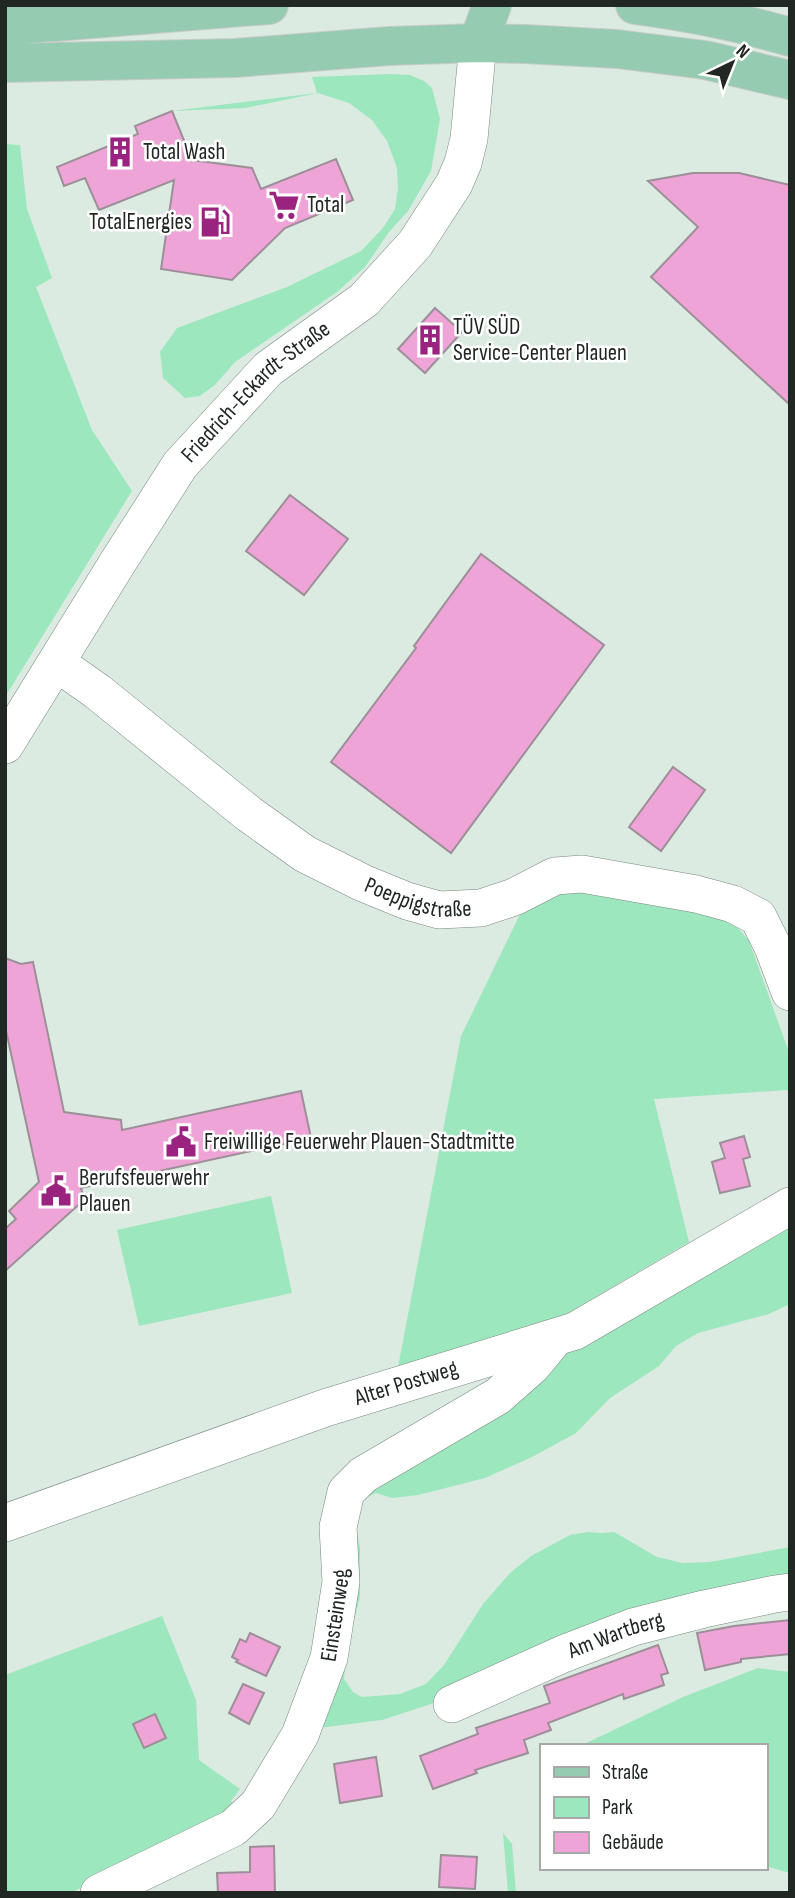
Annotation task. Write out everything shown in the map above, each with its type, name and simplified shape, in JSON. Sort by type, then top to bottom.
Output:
[{"type":"main road","points":[[5,26],[269,5]]},
{"type":"main road","points":[[474,5],[478,43]]},
{"type":"main road","points":[[478,43],[492,5]]},
{"type":"main road","points":[[635,5],[683,11],[790,37]]},
{"type":"main road","points":[[5,63],[235,58],[389,46],[478,43],[617,49],[705,60],[790,80]]},
{"type":"street","name":"Friedrich-Eckardt-Straße","points":[[5,745],[180,465],[268,369],[364,300],[415,244],[454,184],[463,163],[469,139],[478,43]]},
{"type":"street","name":"Poeppigstraße","points":[[57,663],[98,692],[249,814],[305,854],[363,883],[407,901],[439,910],[481,908],[513,897],[555,876],[582,874],[696,894],[733,904],[758,917],[790,992]]},
{"type":"street","name":"Alter Postweg","points":[[5,1523],[325,1408],[575,1331],[790,1206]]},
{"type":"street","name":"Einsteinweg","points":[[99,1893],[233,1828],[258,1805],[300,1735],[329,1658],[341,1582],[338,1527],[346,1492],[363,1475],[498,1396],[532,1366],[556,1337]]},
{"type":"street","name":"Am Wartberg","points":[[452,1704],[563,1654],[633,1627],[704,1609],[790,1592]]},
{"type":"green space","points":[[410,75],[432,88],[440,119],[431,171],[408,211],[389,232],[365,267],[337,292],[235,362],[215,385],[200,396],[185,398],[163,378],[160,352],[177,328],[287,287],[361,251],[383,228],[395,209],[398,188],[397,168],[387,141],[372,120],[349,103],[318,93],[245,108],[172,111],[317,93],[312,77]]},
{"type":"green space","points":[[5,144],[20,145],[27,209],[52,278],[36,287],[92,430],[132,491],[5,697]]},
{"type":"green space","points":[[575,890],[723,917],[738,928],[749,941],[790,1055],[790,1095],[787,1090],[654,1099],[689,1242],[553,1322],[398,1367],[461,1036],[522,910],[547,895]]},
{"type":"green space","points":[[271,1196],[292,1293],[139,1326],[117,1230]]},
{"type":"green space","points":[[790,1215],[790,1304],[769,1314],[698,1333],[676,1346],[659,1366],[610,1398],[576,1433],[532,1457],[485,1478],[418,1495],[392,1498],[376,1493],[358,1502],[355,1525],[360,1547],[360,1597],[347,1647],[344,1679],[353,1692],[362,1697],[400,1694],[426,1684],[444,1665],[483,1604],[510,1573],[531,1556],[570,1535],[614,1532],[657,1557],[683,1563],[710,1562],[790,1547],[790,1587],[382,1720],[311,1729],[352,1501],[545,1362]]},
{"type":"green space","points":[[162,1616],[196,1700],[199,1760],[240,1789],[231,1801],[236,1806],[211,1826],[70,1893],[5,1893],[5,1675]]},
{"type":"green space","points":[[758,1668],[790,1672],[790,1873],[767,1867],[767,1744],[584,1744],[683,1697]]},
{"type":"green space","points":[[503,1833],[512,1844],[516,1893],[508,1893]]},
{"type":"building","points":[[172,111],[192,160],[252,168],[261,189],[336,159],[353,200],[285,228],[232,280],[161,269],[174,180],[99,210],[85,178],[64,186],[57,167],[138,134],[135,126]]},
{"type":"building","points":[[693,173],[739,173],[790,185],[790,405],[651,277],[698,227],[648,181]]},
{"type":"building","name":"TÜV SÜD Service-Center Plauen","points":[[435,308],[462,332],[425,373],[398,349]]},
{"type":"building","points":[[290,495],[348,539],[304,595],[246,551]]},
{"type":"building","points":[[481,554],[604,645],[451,853],[331,762],[416,648],[414,646]]},
{"type":"building","points":[[673,767],[705,790],[661,851],[629,827]]},
{"type":"building","points":[[5,958],[21,964],[33,962],[64,1112],[121,1120],[122,1130],[301,1091],[311,1138],[81,1188],[84,1200],[5,1271],[5,1229],[16,1219],[9,1211],[39,1182],[5,1026]]},
{"type":"building","points":[[744,1136],[750,1157],[743,1159],[750,1186],[720,1193],[712,1162],[725,1158],[720,1143]]},
{"type":"building","points":[[790,1620],[790,1654],[741,1659],[741,1662],[705,1670],[697,1633]]},
{"type":"building","points":[[250,1633],[280,1647],[266,1676],[236,1662],[238,1660],[232,1657],[240,1639],[246,1642]]},
{"type":"building","points":[[658,1645],[668,1673],[661,1675],[664,1685],[624,1699],[623,1694],[548,1723],[551,1730],[524,1740],[528,1753],[475,1770],[477,1773],[433,1789],[420,1756],[478,1734],[476,1728],[550,1703],[544,1686]]},
{"type":"building","points":[[243,1684],[264,1693],[249,1724],[229,1713]]},
{"type":"building","points":[[155,1714],[166,1738],[144,1748],[133,1724]]},
{"type":"building","points":[[376,1757],[382,1796],[340,1803],[334,1764]]},
{"type":"building","points":[[274,1846],[275,1893],[218,1893],[217,1873],[250,1872],[250,1847]]},
{"type":"building","points":[[441,1855],[477,1857],[475,1889],[439,1887]]},
{"type":"place","name":"Total Wash","points":[[120,152]]},
{"type":"place","name":"Total","points":[[284,205]]},
{"type":"place","name":"TotalEnergies","points":[[215,222]]},
{"type":"place","name":"TÜV SÜD Service-Center Plauen","points":[[430,340]]},
{"type":"place","name":"Freiwillige Feuerwehr Plauen-Stadtmitte","points":[[181,1142]]},
{"type":"place","name":"Berufsfeuerwehr Plauen","points":[[56,1191]]}]
